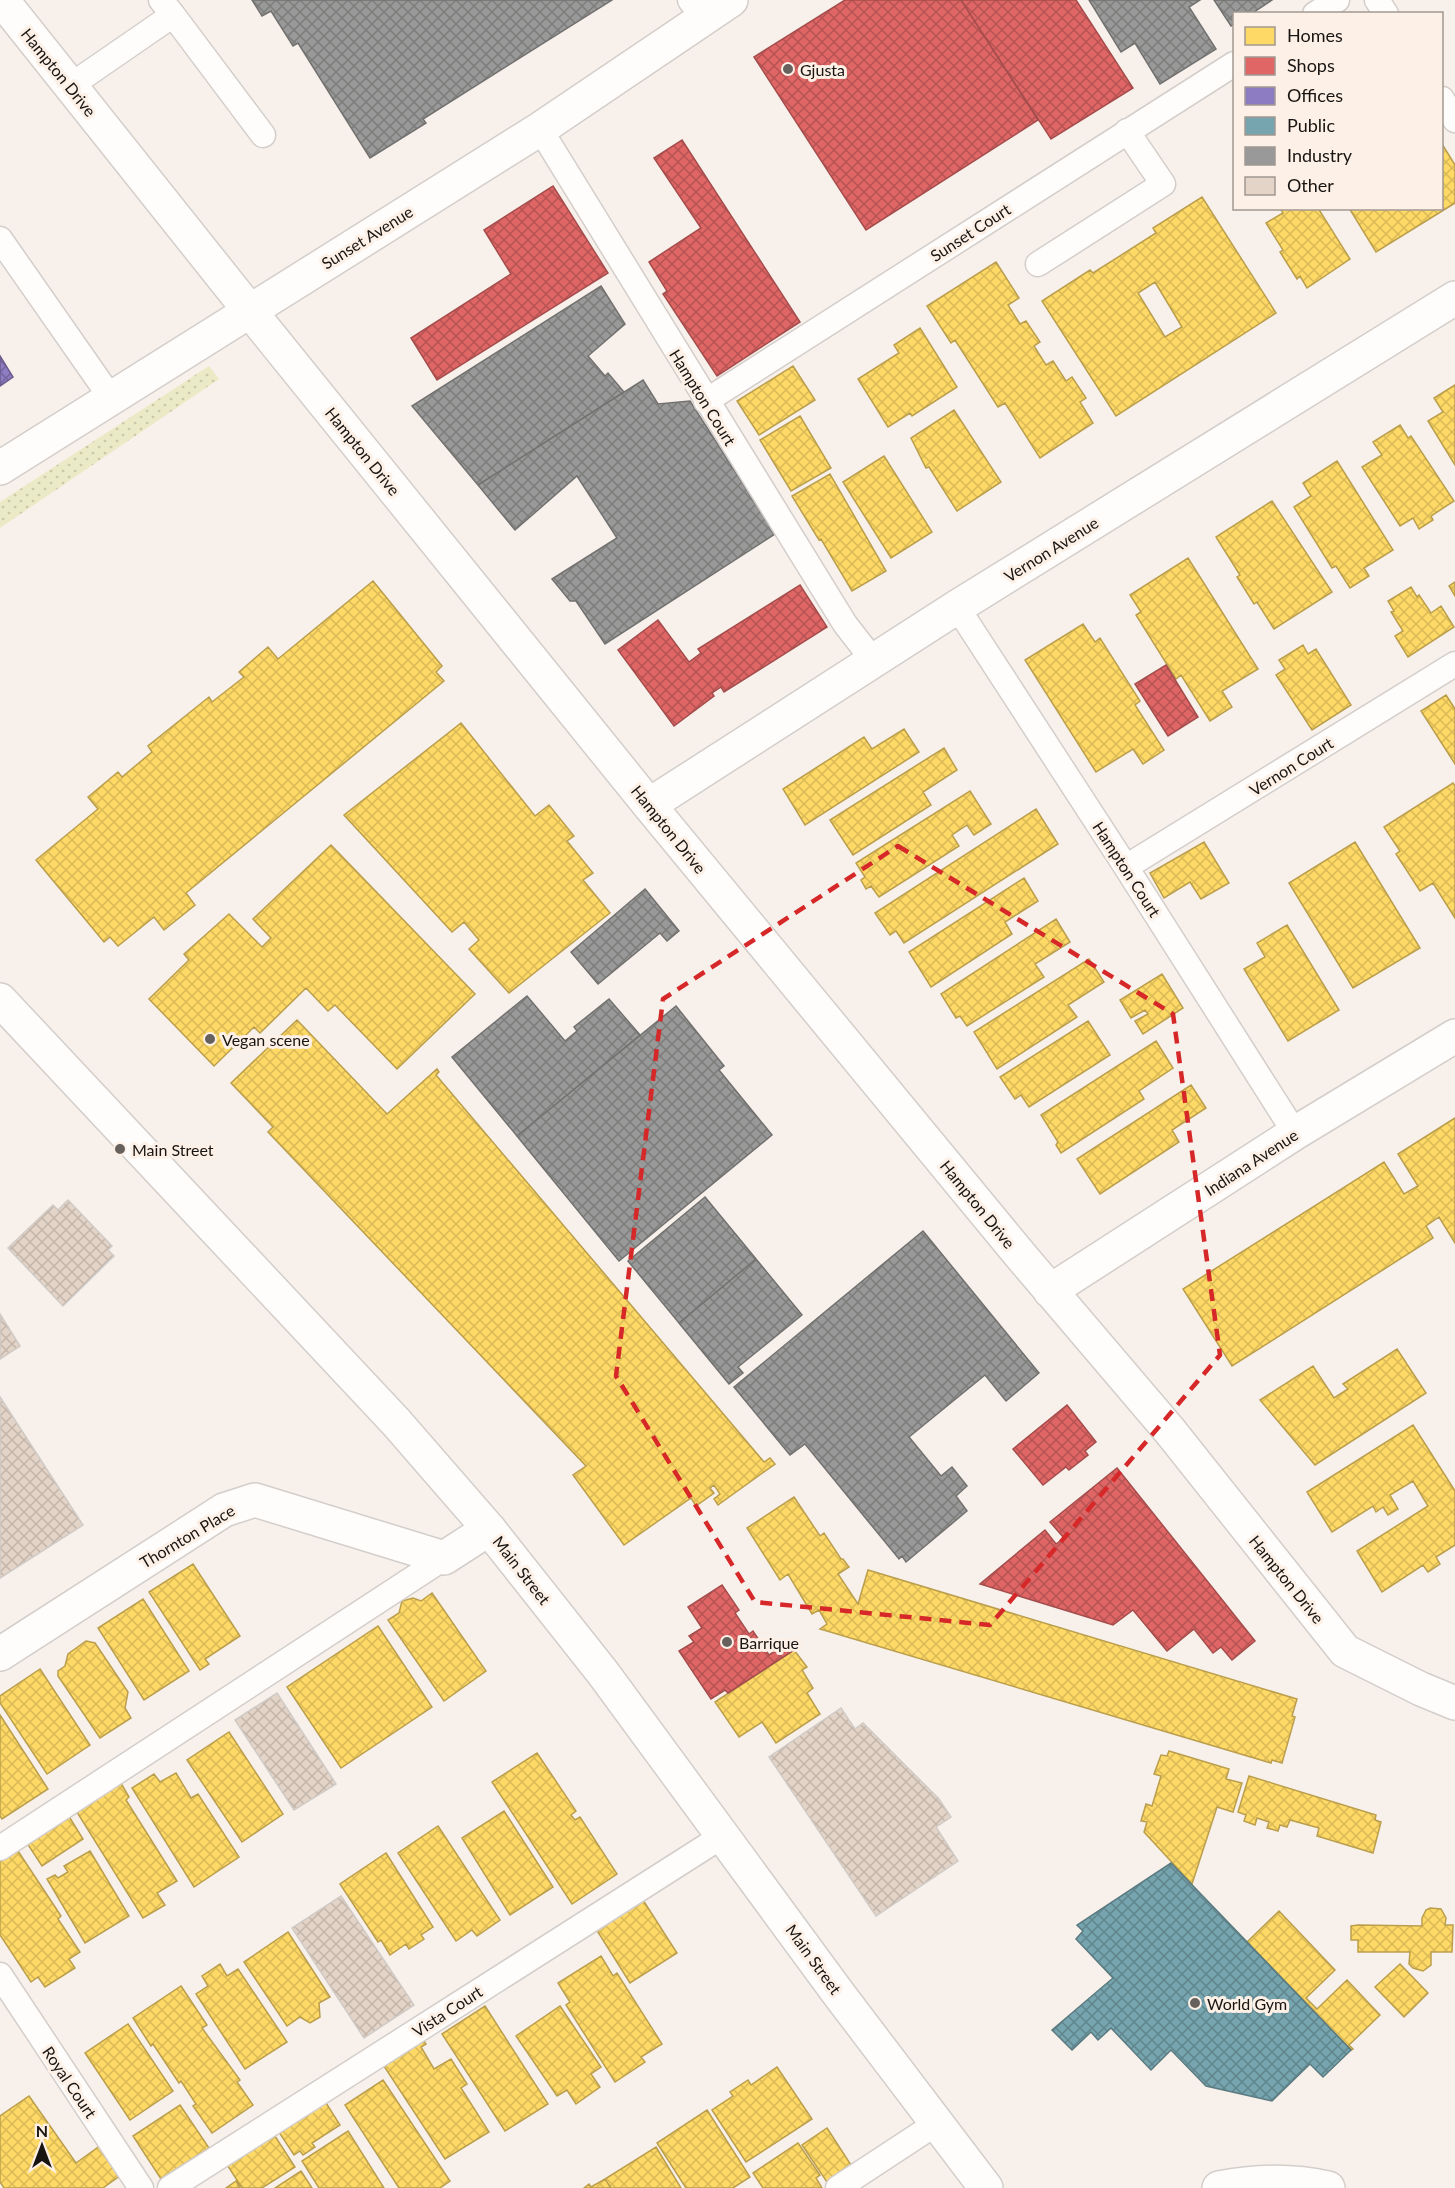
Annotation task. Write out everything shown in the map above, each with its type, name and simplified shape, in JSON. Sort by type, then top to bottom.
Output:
[{"type":"street","name":"Hampton Drive","points":[[2,0],[249,310],[650,805],[1050,1291],[1170,1431],[1345,1651],[1421,1689],[1455,1703]]},
{"type":"street","name":"Sunset Avenue","points":[[0,468],[540,129],[697,9],[731,0]]},
{"type":"street","name":"Vernon Avenue","points":[[650,805],[957,607],[1455,298]]},
{"type":"street","name":"Main Street","points":[[0,1000],[396,1422],[489,1529],[603,1673],[838,1993],[986,2188]]},
{"type":"street","name":"Indiana Avenue","points":[[1050,1291],[1295,1134],[1455,1036]]},
{"type":"street","name":"Thornton Place","points":[[0,1654],[224,1510],[255,1500],[444,1558]]},
{"type":"street","points":[[444,1558],[489,1529]]},
{"type":"street","points":[[1219,2188],[1274,2182],[1328,2188]]},
{"type":"lane","points":[[1318,12],[1337,0]]},
{"type":"lane","points":[[70,86],[167,8],[263,135]]},
{"type":"lane","name":"Sunset Court","points":[[706,401],[1233,65]]},
{"type":"lane","points":[[1443,101],[1455,120]]},
{"type":"lane","name":"Hampton Court","points":[[540,129],[845,624],[873,660]]},
{"type":"lane","points":[[1038,264],[1162,184],[1127,131]]},
{"type":"lane","points":[[0,239],[111,398]]},
{"type":"lane","name":"Hampton Court","points":[[957,607],[1126,867],[1295,1134]]},
{"type":"lane","name":"Vernon Court","points":[[1126,867],[1455,664]]},
{"type":"lane","points":[[0,1848],[444,1558]]},
{"type":"lane","name":"Vista Court","points":[[170,2188],[724,1835]]},
{"type":"lane","name":"Royal Court","points":[[0,1976],[141,2188]]},
{"type":"lane","points":[[838,2188],[937,2123]]},
{"type":"highlighted area","points":[[898,846],[1173,1014],[1220,1355],[990,1625],[755,1602],[616,1376],[663,999]]},
{"type":"green space","points":[[209,366],[219,379],[0,528],[0,502]]},
{"type":"building: Homes","points":[[1443,146],[1455,165],[1455,203],[1376,252],[1350,210],[1443,210]]},
{"type":"building: Homes","points":[[1202,197],[1276,313],[1116,416],[1042,301],[1090,270],[1093,273],[1156,233],[1153,228]],"holes":[[[1155,282],[1182,327],[1165,337],[1138,293]]]},
{"type":"building: Homes","points":[[1281,210],[1319,210],[1350,259],[1307,288],[1300,276],[1297,279],[1266,223],[1283,213]]},
{"type":"building: Homes","points":[[996,262],[1019,298],[1008,305],[1020,324],[1026,321],[1040,342],[1034,346],[1046,365],[1053,361],[1066,381],[1072,377],[1086,398],[1080,402],[1093,423],[1040,458],[1005,403],[998,407],[955,340],[951,343],[927,306]]},
{"type":"building: Homes","points":[[920,328],[957,387],[912,416],[910,413],[888,427],[858,379],[899,353],[894,345]]},
{"type":"building: Homes","points":[[793,366],[815,400],[759,435],[737,401]]},
{"type":"building: Homes","points":[[1455,385],[1455,465],[1428,421],[1443,412],[1434,398]]},
{"type":"building: Homes","points":[[954,410],[1001,482],[957,511],[929,467],[926,468],[911,438]]},
{"type":"building: Homes","points":[[800,416],[831,468],[791,491],[760,440]]},
{"type":"building: Homes","points":[[1400,425],[1408,438],[1411,436],[1454,501],[1431,516],[1433,520],[1419,529],[1413,518],[1400,526],[1362,467],[1382,455],[1373,442]]},
{"type":"building: Homes","points":[[884,456],[932,532],[891,558],[843,482]]},
{"type":"building: Homes","points":[[1337,461],[1393,550],[1364,568],[1369,576],[1350,588],[1336,566],[1332,568],[1294,507],[1311,496],[1303,483]]},
{"type":"building: Homes","points":[[830,474],[886,571],[852,591],[792,496]]},
{"type":"building: Homes","points":[[1272,501],[1332,592],[1274,629],[1257,602],[1254,604],[1237,577],[1240,575],[1216,537]]},
{"type":"building: Homes","points":[[1188,558],[1258,669],[1222,691],[1232,707],[1210,721],[1181,675],[1176,679],[1136,615],[1141,612],[1130,595]]},
{"type":"building: Homes","points":[[373,581],[442,666],[436,672],[444,681],[186,893],[195,905],[164,930],[154,917],[118,946],[110,937],[104,942],[36,860],[98,809],[88,797],[118,772],[122,777],[152,752],[148,746],[209,697],[212,702],[244,677],[239,672],[268,647],[278,659]]},
{"type":"building: Homes","points":[[1455,582],[1455,596],[1449,586]]},
{"type":"building: Homes","points":[[1411,587],[1431,613],[1441,606],[1454,627],[1408,657],[1395,636],[1403,631],[1391,612],[1394,611],[1388,601]]},
{"type":"building: Homes","points":[[1083,624],[1095,642],[1100,638],[1140,701],[1135,705],[1164,750],[1143,764],[1133,749],[1096,772],[1025,660]]},
{"type":"building: Homes","points":[[1303,645],[1308,654],[1316,649],[1351,705],[1312,730],[1276,675],[1285,669],[1279,660]]},
{"type":"building: Homes","points":[[1446,695],[1455,709],[1455,764],[1421,711]]},
{"type":"building: Homes","points":[[461,723],[535,816],[549,805],[574,836],[567,841],[593,873],[583,880],[610,913],[509,993],[469,949],[479,940],[464,922],[452,932],[344,815]]},
{"type":"building: Homes","points":[[904,729],[919,752],[805,825],[783,789],[864,737],[872,749]]},
{"type":"building: Homes","points":[[944,748],[957,770],[923,792],[931,805],[853,855],[830,820]]},
{"type":"building: Homes","points":[[1453,783],[1455,786],[1455,918],[1433,883],[1420,891],[1396,854],[1400,851],[1384,827]]},
{"type":"building: Homes","points":[[970,791],[991,824],[974,835],[967,825],[952,835],[959,846],[879,897],[871,886],[866,889],[861,880],[865,877],[856,863]]},
{"type":"building: Homes","points":[[1036,809],[1058,844],[904,943],[896,931],[890,935],[875,913]]},
{"type":"building: Homes","points":[[1204,842],[1229,883],[1201,899],[1190,882],[1164,898],[1150,873]]},
{"type":"building: Homes","points":[[1355,842],[1420,948],[1353,988],[1289,883]]},
{"type":"building: Homes","points":[[331,845],[475,994],[397,1069],[335,1005],[328,1011],[306,988],[260,1033],[254,1027],[214,1066],[149,999],[189,960],[184,954],[229,914],[262,947],[271,938],[253,919]]},
{"type":"building: Homes","points":[[1024,878],[1038,901],[1005,922],[1012,934],[931,987],[909,952]]},
{"type":"building: Homes","points":[[1056,919],[1070,942],[1035,964],[1044,977],[967,1026],[960,1016],[956,1018],[941,994]]},
{"type":"building: Homes","points":[[1287,925],[1339,1010],[1288,1041],[1244,969],[1265,957],[1257,943]]},
{"type":"building: Homes","points":[[1089,959],[1104,982],[1068,1005],[1077,1017],[997,1069],[974,1032]]},
{"type":"building: Homes","points":[[1162,974],[1183,1008],[1143,1034],[1135,1021],[1148,1014],[1145,1010],[1131,1018],[1120,1000]]},
{"type":"building: Homes","points":[[297,1020],[387,1114],[437,1069],[439,1072],[436,1075],[764,1462],[770,1458],[775,1464],[718,1505],[714,1499],[720,1494],[714,1485],[710,1488],[714,1493],[696,1506],[691,1498],[624,1545],[573,1475],[586,1466],[268,1132],[273,1127],[231,1083]]},
{"type":"building: Homes","points":[[1088,1021],[1110,1055],[1029,1107],[1021,1095],[1015,1099],[1000,1077]]},
{"type":"building: Homes","points":[[1156,1041],[1173,1068],[1139,1091],[1144,1099],[1061,1153],[1056,1145],[1058,1142],[1041,1115]]},
{"type":"building: Homes","points":[[1191,1085],[1206,1108],[1172,1130],[1179,1142],[1100,1194],[1077,1159]]},
{"type":"building: Homes","points":[[1455,1118],[1455,1243],[1439,1217],[1426,1226],[1433,1238],[1232,1366],[1183,1289],[1384,1162],[1404,1194],[1418,1186],[1398,1154]]},
{"type":"building: Homes","points":[[1397,1349],[1426,1393],[1315,1465],[1260,1400],[1313,1366],[1334,1398],[1348,1389],[1343,1384]]},
{"type":"building: Homes","points":[[1413,1425],[1455,1491],[1455,1545],[1436,1557],[1440,1564],[1428,1572],[1423,1565],[1382,1592],[1357,1551],[1428,1506],[1413,1481],[1390,1495],[1398,1509],[1388,1515],[1383,1507],[1376,1512],[1373,1506],[1332,1532],[1307,1492]]},
{"type":"building: Homes","points":[[794,1497],[820,1536],[824,1533],[849,1567],[838,1574],[858,1604],[868,1570],[1297,1699],[1292,1716],[1295,1717],[1282,1763],[1272,1760],[1271,1763],[820,1629],[827,1624],[819,1610],[812,1614],[788,1574],[780,1580],[747,1528]]},
{"type":"building: Homes","points":[[193,1564],[240,1636],[205,1659],[209,1664],[200,1670],[149,1592]]},
{"type":"building: Homes","points":[[432,1593],[486,1671],[444,1701],[388,1620],[399,1613],[402,1601],[413,1598],[421,1601]]},
{"type":"building: Homes","points":[[143,1599],[189,1671],[144,1700],[98,1628]]},
{"type":"building: Homes","points":[[378,1626],[432,1707],[341,1768],[287,1687]]},
{"type":"building: Homes","points":[[86,1641],[95,1643],[128,1692],[125,1708],[131,1718],[100,1738],[58,1676],[58,1671],[65,1666],[68,1654]]},
{"type":"building: Homes","points":[[794,1650],[807,1667],[802,1670],[813,1688],[807,1693],[820,1714],[776,1743],[762,1722],[739,1737],[715,1702]]},
{"type":"building: Homes","points":[[40,1669],[90,1745],[47,1774],[0,1703],[0,1696]]},
{"type":"building: Homes","points":[[0,1715],[48,1789],[2,1819],[0,1816]]},
{"type":"building: Homes","points":[[229,1732],[283,1814],[242,1842],[187,1760]]},
{"type":"building: Homes","points":[[1169,1751],[1229,1769],[1226,1779],[1242,1783],[1233,1812],[1217,1807],[1192,1884],[1144,1832],[1147,1822],[1141,1821],[1146,1804],[1152,1806],[1161,1776],[1154,1774],[1161,1755],[1167,1756]]},
{"type":"building: Homes","points":[[537,1753],[576,1811],[571,1815],[575,1820],[580,1817],[617,1874],[572,1904],[492,1782]]},
{"type":"building: Homes","points":[[176,1773],[191,1798],[198,1794],[239,1857],[194,1887],[132,1788],[154,1774],[160,1782]]},
{"type":"building: Homes","points":[[1249,1776],[1376,1815],[1375,1820],[1381,1822],[1373,1853],[1317,1836],[1319,1828],[1290,1820],[1287,1827],[1280,1825],[1278,1831],[1267,1828],[1269,1822],[1257,1818],[1255,1825],[1244,1821],[1246,1815],[1238,1812]]},
{"type":"building: Homes","points":[[119,1780],[129,1797],[126,1800],[177,1881],[157,1893],[165,1905],[143,1918],[75,1809]]},
{"type":"building: Homes","points":[[65,1810],[83,1839],[42,1866],[23,1837]]},
{"type":"building: Homes","points":[[504,1811],[553,1887],[510,1915],[462,1838]]},
{"type":"building: Homes","points":[[438,1826],[500,1920],[477,1936],[472,1930],[456,1941],[398,1853]]},
{"type":"building: Homes","points":[[16,1848],[61,1916],[58,1919],[80,1952],[69,1959],[75,1968],[45,1987],[38,1977],[31,1982],[0,1935],[0,1859]]},
{"type":"building: Homes","points":[[90,1851],[129,1916],[85,1943],[47,1879],[55,1875],[58,1878],[68,1872],[64,1866]]},
{"type":"building: Homes","points":[[386,1853],[433,1927],[421,1935],[424,1939],[409,1949],[406,1944],[390,1955],[381,1940],[378,1942],[340,1884]]},
{"type":"building: Homes","points":[[643,1900],[677,1953],[630,1983],[596,1929]]},
{"type":"building: Homes","points":[[1441,1909],[1446,1918],[1445,1925],[1453,1925],[1452,1952],[1431,1952],[1431,1965],[1423,1971],[1409,1964],[1410,1952],[1358,1952],[1358,1940],[1351,1940],[1351,1926],[1422,1926],[1422,1918],[1426,1910]]},
{"type":"building: Homes","points":[[1279,1911],[1335,1970],[1306,1998],[1317,2009],[1347,1980],[1380,2015],[1349,2045],[1353,2049],[1351,2050],[1247,1942]]},
{"type":"building: Homes","points":[[288,1932],[330,1997],[319,2003],[320,2017],[310,2023],[300,2017],[287,2026],[244,1962]]},
{"type":"building: Homes","points":[[601,1956],[613,1976],[617,1973],[662,2044],[641,2057],[645,2062],[615,2082],[566,2005],[570,2002],[558,1983]]},
{"type":"building: Homes","points":[[220,1964],[227,1976],[238,1969],[287,2042],[245,2069],[196,1994],[208,1986],[202,1976]]},
{"type":"building: Homes","points":[[1400,1964],[1428,1993],[1404,2017],[1375,1987]]},
{"type":"building: Homes","points":[[181,1986],[207,2025],[202,2028],[240,2080],[237,2082],[253,2105],[212,2133],[193,2106],[196,2104],[181,2081],[179,2083],[133,2018]]},
{"type":"building: Homes","points":[[485,2006],[548,2104],[505,2131],[442,2034]]},
{"type":"building: Homes","points":[[560,2006],[601,2067],[591,2074],[600,2087],[576,2104],[567,2090],[557,2096],[516,2036]]},
{"type":"building: Homes","points":[[128,2024],[173,2091],[130,2120],[85,2053]]},
{"type":"building: Homes","points":[[418,2032],[426,2044],[421,2047],[434,2069],[451,2059],[467,2084],[461,2088],[489,2132],[445,2159],[378,2057]]},
{"type":"building: Homes","points":[[777,2067],[812,2119],[746,2162],[712,2110],[733,2096],[730,2092],[748,2080],[751,2085]]},
{"type":"building: Homes","points":[[383,2080],[450,2181],[440,2188],[399,2188],[345,2105]]},
{"type":"building: Homes","points":[[321,2095],[340,2125],[312,2143],[315,2147],[303,2155],[300,2151],[294,2155],[275,2126]]},
{"type":"building: Homes","points":[[29,2096],[76,2163],[101,2145],[121,2175],[103,2188],[4,2188],[0,2182],[0,2116]]},
{"type":"building: Homes","points":[[180,2105],[209,2148],[161,2179],[133,2136]]},
{"type":"building: Homes","points":[[707,2110],[750,2177],[733,2188],[686,2188],[657,2143]]},
{"type":"building: Homes","points":[[827,2128],[851,2165],[827,2182],[802,2145]]},
{"type":"building: Homes","points":[[271,2130],[295,2167],[262,2188],[242,2188],[224,2160]]},
{"type":"building: Homes","points":[[348,2131],[384,2188],[319,2188],[302,2161]]},
{"type":"building: Homes","points":[[798,2143],[820,2175],[816,2178],[822,2188],[763,2188],[753,2173]]},
{"type":"building: Homes","points":[[656,2147],[681,2188],[611,2188],[605,2179]]},
{"type":"building: Homes","points":[[301,2171],[312,2188],[275,2188]]},
{"type":"building: Homes","points":[[605,2179],[611,2188],[584,2188],[589,2184],[591,2187]]},
{"type":"building: Homes","points":[[236,2181],[240,2188],[226,2188]]},
{"type":"building: Shops","points":[[845,0],[961,0],[1038,120],[866,230],[754,57]]},
{"type":"building: Shops","points":[[961,0],[1076,0],[1133,88],[1051,139]]},
{"type":"building: Shops","points":[[682,140],[800,322],[717,376],[663,294],[667,291],[649,262],[701,228],[654,158]]},
{"type":"building: Shops","points":[[553,186],[608,273],[437,380],[411,338],[511,274],[484,230]]},
{"type":"building: Shops","points":[[800,585],[827,627],[724,692],[721,687],[712,693],[714,696],[674,726],[618,650],[658,620],[689,662],[701,653],[698,649]]},
{"type":"building: Shops","points":[[1166,665],[1198,717],[1168,736],[1135,684]]},
{"type":"building: Shops","points":[[1067,1405],[1096,1442],[1085,1451],[1088,1455],[1069,1470],[1066,1467],[1043,1485],[1013,1449]]},
{"type":"building: Shops","points":[[1117,1468],[1255,1641],[1232,1660],[1221,1647],[1213,1653],[1194,1629],[1167,1651],[1133,1610],[1113,1625],[980,1584],[1045,1530],[1056,1544],[1064,1538],[1050,1522]]},
{"type":"building: Shops","name":"Barrique","points":[[722,1585],[739,1610],[735,1613],[749,1634],[753,1631],[769,1655],[788,1643],[794,1650],[728,1693],[725,1690],[711,1699],[679,1651],[694,1642],[689,1636],[702,1628],[688,1607]]},
{"type":"building: Offices","points":[[0,356],[13,377],[0,386]]},
{"type":"building: Public","name":"World Gym","points":[[1171,1863],[1351,2050],[1323,2077],[1310,2064],[1272,2101],[1206,2086],[1171,2050],[1151,2070],[1111,2028],[1098,2040],[1091,2032],[1072,2050],[1052,2030],[1113,1978],[1076,1939],[1083,1931],[1077,1925]]},
{"type":"building: Industry","points":[[252,0],[612,0],[423,119],[426,123],[370,158],[298,43],[293,46],[271,11],[262,16]]},
{"type":"building: Industry","points":[[1089,0],[1200,0],[1189,7],[1216,49],[1160,84],[1135,43],[1121,52]]},
{"type":"building: Industry","points":[[1214,0],[1272,0],[1254,12],[1233,12],[1231,26]]},
{"type":"building: Industry","points":[[601,286],[625,324],[588,356],[605,376],[608,373],[624,392],[478,485],[412,406]]},
{"type":"building: Industry","points":[[643,380],[658,404],[690,401],[775,534],[605,644],[576,601],[570,601],[552,579],[617,538],[577,476],[515,530],[478,485]]},
{"type":"building: Industry","points":[[645,889],[679,931],[667,941],[660,933],[598,984],[571,952]]},
{"type":"building: Industry","points":[[527,996],[565,1041],[577,1031],[574,1027],[609,999],[640,1035],[517,1136],[452,1057]]},
{"type":"building: Industry","points":[[676,1006],[724,1066],[719,1070],[772,1135],[619,1261],[517,1136]]},
{"type":"building: Industry","points":[[705,1197],[756,1259],[679,1323],[628,1261]]},
{"type":"building: Industry","points":[[923,1231],[1039,1373],[1006,1401],[985,1375],[909,1437],[941,1476],[952,1467],[967,1486],[956,1496],[967,1511],[906,1562],[902,1556],[899,1559],[805,1444],[790,1455],[734,1387]]},
{"type":"building: Industry","points":[[756,1259],[802,1315],[738,1367],[743,1373],[729,1384],[679,1323]]},
{"type":"building: Other","points":[[68,1200],[112,1246],[108,1250],[114,1256],[63,1306],[8,1248],[53,1205],[58,1210]]},
{"type":"building: Other","points":[[0,1314],[20,1346],[0,1359]]},
{"type":"building: Other","points":[[0,1397],[83,1525],[0,1578]]},
{"type":"building: Other","points":[[277,1693],[336,1784],[294,1810],[235,1720]]},
{"type":"building: Other","points":[[841,1708],[855,1729],[863,1723],[939,1799],[951,1817],[936,1827],[958,1861],[876,1916],[769,1757]]},
{"type":"building: Other","points":[[341,1896],[414,2005],[364,2038],[292,1928]]},
{"type":"place","name":"Gjusta","points":[[788,69]]},
{"type":"place","name":"Vegan scene","points":[[210,1039]]},
{"type":"place","name":"Main Street","points":[[120,1149]]},
{"type":"place","name":"Barrique","points":[[727,1642]]},
{"type":"place","name":"World Gym","points":[[1195,2003]]}]
